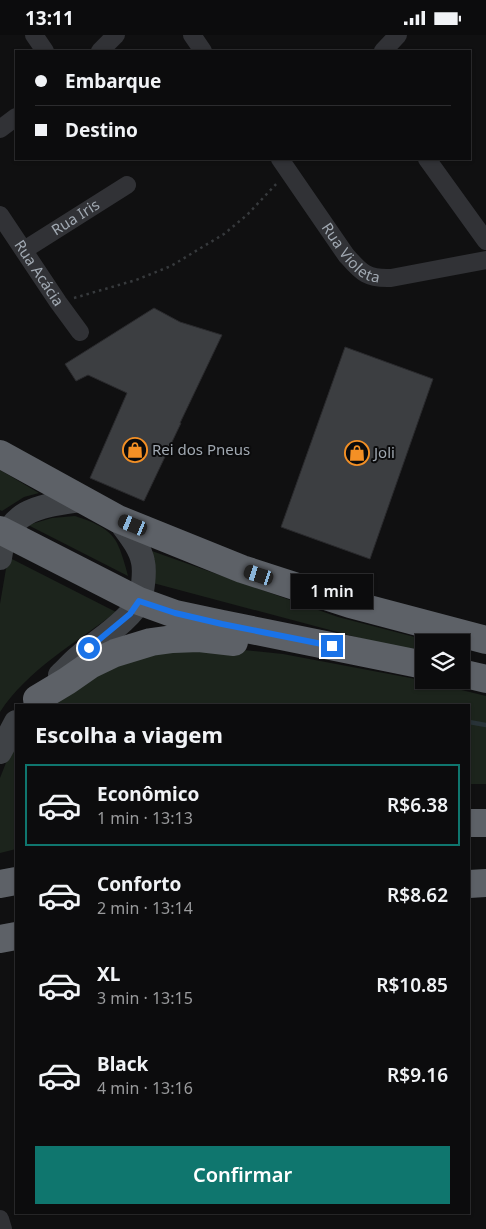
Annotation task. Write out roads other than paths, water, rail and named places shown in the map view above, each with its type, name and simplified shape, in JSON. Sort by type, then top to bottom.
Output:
[{"type":"highway","points":[[0,454],[118,519],[233,566],[350,604],[486,640]]},
{"type":"highway","points":[[2,541],[139,601],[175,613],[415,663]]},
{"type":"highway","points":[[34,702],[90,665],[115,653],[151,642],[199,638],[273,646],[350,649]]},
{"type":"highway","points":[[470,675],[486,679]]},
{"type":"highway","points":[[470,823],[486,823]]},
{"type":"highway","points":[[0,884],[15,881]]},
{"type":"highway","points":[[470,883],[486,883]]},
{"type":"highway","points":[[0,939],[15,936]]},
{"type":"main road","points":[[2,541],[15,522],[24,515],[49,504],[81,499]]},
{"type":"main road","points":[[34,702],[79,656],[130,614],[139,601],[143,563],[132,538],[118,519]]},
{"type":"main road","points":[[0,752],[15,724]]},
{"type":"street","points":[[34,35],[44,50]]},
{"type":"street","points":[[101,50],[116,35]]},
{"type":"street","points":[[192,35],[202,50]]},
{"type":"street","points":[[384,50],[398,35]]},
{"type":"street","points":[[0,129],[15,118]]},
{"type":"street","name":"Rua Violeta","points":[[283,160],[346,255],[366,275],[379,279],[391,278],[486,260]]},
{"type":"street","points":[[428,160],[486,241]]},
{"type":"street","name":"Rua Iris","points":[[24,250],[127,185]]},
{"type":"street","name":"Rua Acácia","points":[[0,215],[80,332]]},
{"type":"street","points":[[0,1219],[3,1229]]},
{"type":"waterway","points":[[470,722],[486,725]]},
{"type":"place","name":"Rei dos Pneus","points":[[135,450]]},
{"type":"place","name":"Joli","points":[[357,453]]}]
